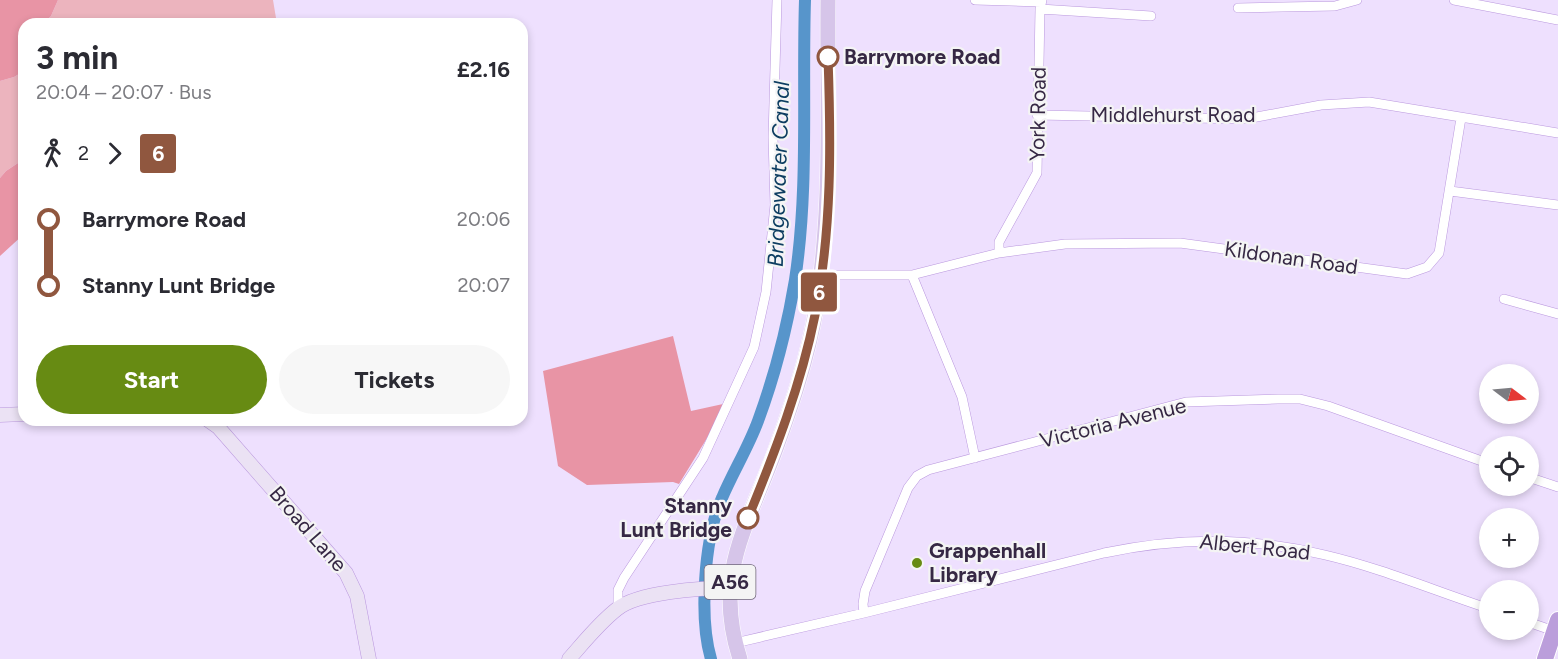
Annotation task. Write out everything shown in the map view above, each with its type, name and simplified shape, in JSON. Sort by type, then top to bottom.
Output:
[{"type":"highway","points":[[1545,659],[1556,625]]},
{"type":"main road","name":"A56","points":[[740,659],[730,610],[722,588],[774,453],[802,369],[816,313],[821,276],[829,176],[828,0]]},
{"type":"street","points":[[618,608],[618,590],[624,578],[703,458],[754,347],[766,292],[775,205],[773,137],[777,0]]},
{"type":"street","points":[[975,0],[1041,4],[1150,16]]},
{"type":"street","points":[[1238,8],[1335,6],[1357,0]]},
{"type":"street","points":[[1457,0],[1558,20]]},
{"type":"street","name":"York Road","points":[[999,253],[999,243],[1037,173],[1041,4]]},
{"type":"street","name":"Middlehurst Road","points":[[1037,115],[1246,119],[1321,105],[1369,102],[1558,133]]},
{"type":"street","name":"Kildonan Road","points":[[999,253],[1065,244],[1180,243],[1407,274],[1427,267],[1439,253],[1461,118]]},
{"type":"street","points":[[1450,191],[1558,205]]},
{"type":"street","points":[[821,276],[912,275],[999,253]]},
{"type":"street","points":[[912,275],[962,397],[975,458]]},
{"type":"street","points":[[1504,299],[1558,314]]},
{"type":"street","name":"Victoria Avenue","points":[[864,613],[865,591],[908,488],[917,476],[928,470],[1186,402],[1300,399],[1328,406],[1479,460]]},
{"type":"street","points":[[0,415],[18,414]]},
{"type":"street","name":"Broad Lane","points":[[215,426],[346,573],[357,596],[369,659]]},
{"type":"street","points":[[1539,481],[1558,487]]},
{"type":"street","name":"Albert Road","points":[[735,643],[1139,545],[1182,541],[1232,541],[1325,555],[1374,569],[1479,605]]},
{"type":"street","points":[[569,659],[618,608],[645,597],[722,588]]},
{"type":"street","points":[[1539,623],[1556,625]]},
{"type":"shaded area","points":[[0,0],[58,0],[49,18],[18,18],[18,75],[0,81]]},
{"type":"shaded area","points":[[58,0],[273,0],[276,18],[49,18]]},
{"type":"shaded area","points":[[18,75],[18,163],[0,178],[0,81]]},
{"type":"shaded area","points":[[18,163],[18,240],[0,256],[0,178]]},
{"type":"shaded area","points":[[673,336],[691,411],[723,404],[726,407],[679,484],[673,482],[587,485],[558,466],[543,371]]},
{"type":"waterway","name":"Bridgewater Canal","points":[[711,659],[707,642],[704,601],[711,534],[722,498],[750,441],[764,404],[780,351],[795,280],[804,175],[805,0]]},
{"type":"bus line","name":"6","points":[[748,518],[774,453],[802,369],[816,313],[829,176],[828,57]]},
{"type":"place","name":"Barrymore Road","points":[[828,57]]},
{"type":"place","name":"Stanny Lunt Bridge","points":[[748,518]]},
{"type":"place","name":"Grappenhall Library","points":[[917,563]]}]
